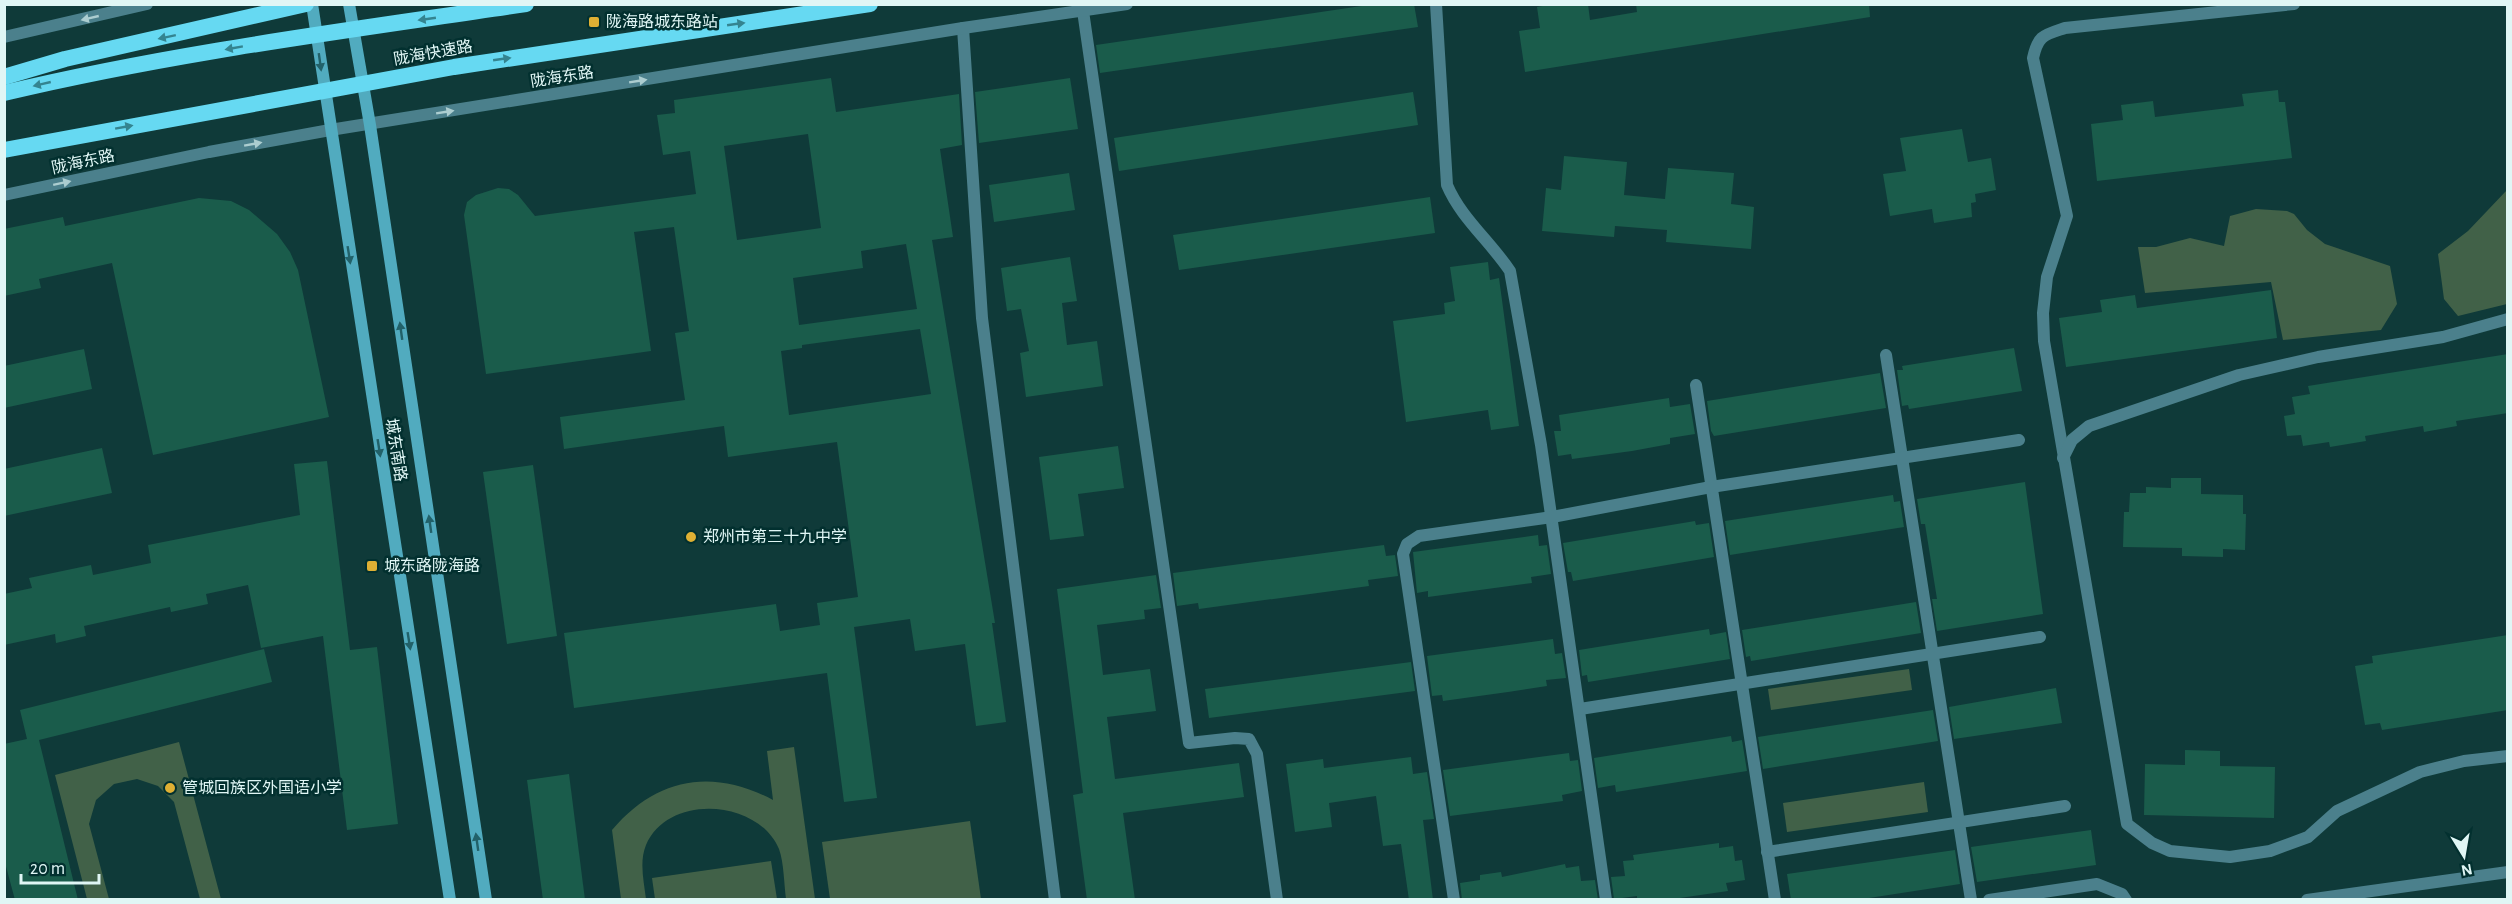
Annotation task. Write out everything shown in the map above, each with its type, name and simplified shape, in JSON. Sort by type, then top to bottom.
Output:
[{"type":"highway","points":[[4,77],[65,59],[306,4]]},
{"type":"highway","name":"陇海快速路","points":[[4,93],[67,78],[278,41],[526,4]]},
{"type":"highway","name":"陇海快速路","points":[[4,150],[453,67],[870,4]]},
{"type":"main road","name":"城东南路","points":[[312,4],[450,900]]},
{"type":"main road","name":"城东南路","points":[[349,4],[370,125],[486,900]]},
{"type":"street","points":[[4,37],[147,4]]},
{"type":"street","name":"陇海东路","points":[[4,195],[209,152],[330,130],[963,28],[1127,4]]},
{"type":"street","points":[[1436,4],[1447,185],[1455,205],[1494,246],[1510,271],[1552,517],[1606,900]]},
{"type":"street","points":[[2294,4],[2076,27],[2045,35],[2037,42],[2033,58],[2067,216],[2047,277],[2043,313],[2044,341],[2127,824],[2152,843],[2170,850],[2230,857],[2271,850],[2308,837],[2337,812],[2420,772],[2464,761],[2508,756]]},
{"type":"street","points":[[1083,11],[1189,743],[1235,738],[1249,739],[1257,754],[1277,900]]},
{"type":"street","points":[[963,28],[982,318],[1055,900]]},
{"type":"street","points":[[2063,458],[2073,440],[2089,426],[2239,375],[2318,357],[2443,337],[2508,319]]},
{"type":"street","points":[[1886,355],[1971,900]]},
{"type":"street","points":[[1696,385],[1743,683],[1774,900]]},
{"type":"street","points":[[1454,900],[1403,554],[1407,544],[1419,536],[1552,517],[1712,487],[2019,440]]},
{"type":"street","points":[[1580,708],[2040,637]]},
{"type":"street","points":[[1767,852],[2066,806]]},
{"type":"street","points":[[2307,900],[2508,872]]},
{"type":"street","points":[[1989,900],[2097,884],[2122,894],[2126,900]]},
{"type":"green space","points":[[2507,190],[2507,304],[2458,316],[2444,299],[2438,254],[2468,231]]},
{"type":"green space","points":[[2256,209],[2287,211],[2294,214],[2307,230],[2325,244],[2390,266],[2397,304],[2381,330],[2283,340],[2271,282],[2145,293],[2138,247],[2156,247],[2190,238],[2224,246],[2230,216]]},
{"type":"green space","points":[[1909,669],[1912,690],[1771,710],[1768,689]]},
{"type":"green space","points":[[179,742],[221,899],[200,899],[174,802],[158,786],[137,779],[114,784],[96,800],[89,824],[109,899],[87,899],[55,775]]},
{"type":"green space","points":[[794,747],[815,899],[786,899],[781,855],[768,832],[752,820],[733,812],[713,809],[692,810],[673,817],[657,828],[646,845],[643,858],[646,899],[621,899],[612,830],[629,812],[648,798],[667,789],[687,783],[708,781],[751,790],[773,800],[767,751]]},
{"type":"green space","points":[[1924,782],[1928,812],[1787,832],[1783,803]]},
{"type":"green space","points":[[970,821],[981,899],[830,899],[822,842]]},
{"type":"green space","points":[[771,861],[777,899],[655,899],[652,878]]},
{"type":"building","points":[[1375,4],[1414,4],[1418,27],[1100,73],[1096,45]]},
{"type":"building","points":[[1553,4],[1588,4],[1590,20],[1637,12],[1636,4],[1869,4],[1870,17],[1525,72],[1519,31],[1540,28],[1537,7]]},
{"type":"building","points":[[831,78],[836,112],[959,94],[962,145],[940,149],[953,237],[932,240],[995,623],[992,623],[1006,722],[976,726],[965,644],[915,651],[910,619],[854,627],[877,798],[844,802],[827,673],[574,708],[564,633],[776,604],[780,631],[820,625],[817,603],[858,597],[837,442],[728,457],[724,426],[564,449],[560,417],[685,400],[675,333],[689,331],[674,227],[634,232],[651,351],[486,374],[464,215],[467,202],[476,195],[498,188],[509,189],[518,195],[535,216],[696,194],[690,151],[663,155],[657,115],[675,113],[674,100]],"holes":[[[808,134],[821,228],[737,240],[724,146]],[[906,244],[917,309],[799,325],[793,278],[863,268],[861,251]],[[920,329],[931,394],[789,415],[781,351],[802,348],[802,345]]]},
{"type":"building","points":[[1070,78],[1078,129],[979,143],[975,92]]},
{"type":"building","points":[[2278,90],[2279,102],[2285,102],[2292,158],[2097,181],[2091,124],[2123,120],[2121,105],[2153,101],[2155,117],[2244,106],[2242,94]]},
{"type":"building","points":[[1413,92],[1418,125],[1119,171],[1114,138]]},
{"type":"building","points":[[1962,129],[1968,162],[1991,158],[1996,190],[1975,194],[1976,202],[1971,203],[1972,217],[1934,223],[1932,209],[1890,216],[1883,174],[1906,171],[1900,138]]},
{"type":"building","points":[[1564,156],[1627,162],[1624,195],[1665,199],[1668,168],[1734,173],[1731,204],[1754,207],[1751,249],[1666,242],[1667,230],[1615,226],[1614,237],[1542,231],[1546,188],[1561,190]]},
{"type":"building","points":[[1069,173],[1075,210],[994,222],[989,185]]},
{"type":"building","points":[[1430,197],[1435,233],[1179,270],[1173,235]]},
{"type":"building","points":[[199,198],[231,201],[249,210],[277,234],[290,252],[298,270],[329,417],[153,455],[112,263],[39,279],[41,288],[4,296],[4,229],[63,217],[65,226]]},
{"type":"building","points":[[1070,257],[1077,301],[1062,303],[1067,345],[1097,341],[1103,386],[1026,397],[1020,353],[1029,351],[1021,309],[1007,311],[1001,268]]},
{"type":"building","points":[[1488,262],[1490,280],[1499,278],[1519,426],[1491,430],[1488,410],[1406,422],[1393,321],[1445,314],[1444,303],[1455,301],[1450,267]]},
{"type":"building","points":[[2271,290],[2277,338],[2066,367],[2059,318],[2102,312],[2100,300],[2135,295],[2137,308]]},
{"type":"building","points":[[2014,348],[2022,391],[1909,409],[1908,405],[1902,406],[1897,370],[1903,370],[1902,366]]},
{"type":"building","points":[[84,349],[92,389],[4,408],[4,366]]},
{"type":"building","points":[[2508,354],[2508,413],[2456,421],[2457,426],[2424,432],[2423,426],[2365,436],[2366,441],[2330,447],[2329,442],[2303,446],[2301,435],[2287,436],[2284,416],[2295,414],[2292,397],[2310,394],[2308,386]]},
{"type":"building","points":[[1880,373],[1886,408],[1714,436],[1711,431],[1707,401]]},
{"type":"building","points":[[1669,398],[1670,407],[1690,404],[1695,434],[1670,438],[1670,444],[1632,451],[1572,459],[1571,454],[1558,456],[1554,431],[1561,431],[1559,415]]},
{"type":"building","points":[[1118,446],[1124,488],[1078,494],[1084,536],[1050,540],[1039,457]]},
{"type":"building","points":[[102,448],[112,493],[4,516],[4,469]]},
{"type":"building","points":[[327,461],[350,650],[377,647],[398,824],[347,830],[323,636],[261,648],[248,585],[206,594],[208,604],[171,612],[170,607],[84,626],[86,636],[56,643],[55,634],[4,645],[4,594],[32,588],[29,578],[91,565],[93,575],[151,563],[148,545],[300,515],[294,464]]},
{"type":"building","points":[[533,465],[557,636],[507,644],[483,472]]},
{"type":"building","points":[[2171,478],[2201,478],[2201,494],[2243,495],[2243,514],[2246,514],[2245,550],[2223,549],[2223,557],[2182,556],[2182,548],[2123,547],[2124,512],[2129,512],[2130,493],[2146,493],[2146,487],[2171,488]]},
{"type":"building","points":[[2025,482],[2043,614],[1937,631],[1932,599],[1937,599],[1925,524],[1921,524],[1917,499]]},
{"type":"building","points":[[1893,495],[1894,502],[1900,501],[1904,527],[1730,555],[1725,521]]},
{"type":"building","points":[[1695,521],[1696,525],[1709,523],[1714,557],[1573,581],[1571,572],[1568,572],[1563,543]]},
{"type":"building","points":[[1538,535],[1539,546],[1547,545],[1551,574],[1531,577],[1532,583],[1428,597],[1428,591],[1417,593],[1413,552]]},
{"type":"building","points":[[1384,545],[1386,556],[1395,555],[1398,576],[1368,580],[1369,586],[1199,609],[1198,603],[1177,606],[1173,573]]},
{"type":"building","points":[[1156,575],[1161,608],[1144,610],[1145,619],[1097,625],[1103,675],[1150,669],[1156,711],[1107,717],[1115,779],[1239,763],[1244,797],[1123,813],[1135,900],[1087,900],[1073,795],[1083,793],[1057,589]]},
{"type":"building","points":[[1916,602],[1921,633],[1751,661],[1750,656],[1746,657],[1742,630]]},
{"type":"building","points":[[1709,629],[1710,635],[1726,632],[1730,659],[1588,682],[1587,675],[1582,676],[1579,650]]},
{"type":"building","points":[[2508,635],[2508,710],[2382,730],[2380,723],[2365,725],[2355,666],[2373,663],[2372,656]]},
{"type":"building","points":[[1553,639],[1555,654],[1562,653],[1566,678],[1546,680],[1547,686],[1443,701],[1442,695],[1432,696],[1427,656]]},
{"type":"building","points":[[264,649],[272,682],[39,740],[78,900],[15,900],[4,859],[4,744],[27,739],[20,710]]},
{"type":"building","points":[[1411,662],[1415,691],[1209,718],[1205,689]]},
{"type":"building","points":[[2056,688],[2062,723],[1954,739],[1949,707]]},
{"type":"building","points":[[1933,710],[1938,741],[1763,769],[1758,737]]},
{"type":"building","points":[[1731,736],[1732,742],[1742,740],[1747,771],[1616,792],[1615,785],[1598,788],[1594,758]]},
{"type":"building","points":[[2185,750],[2220,751],[2220,766],[2275,767],[2274,818],[2144,815],[2145,764],[2185,765]]},
{"type":"building","points":[[1569,753],[1570,761],[1578,760],[1582,791],[1562,795],[1563,801],[1450,816],[1443,770]]},
{"type":"building","points":[[1411,757],[1413,774],[1427,772],[1434,819],[1423,820],[1433,900],[1409,900],[1401,844],[1383,846],[1376,796],[1329,803],[1332,827],[1295,832],[1286,764],[1323,759],[1324,768]]},
{"type":"building","points":[[569,774],[585,900],[543,900],[527,780]]},
{"type":"building","points":[[2091,830],[2096,865],[1977,882],[1971,847]]},
{"type":"building","points":[[1719,843],[1719,848],[1733,846],[1735,861],[1742,860],[1745,880],[1726,883],[1728,891],[1666,900],[1637,900],[1637,896],[1614,899],[1611,877],[1625,876],[1623,861],[1634,860],[1633,855]]},
{"type":"building","points":[[1955,850],[1960,884],[1856,900],[1791,900],[1787,874]]},
{"type":"building","points":[[1565,864],[1566,868],[1579,866],[1581,881],[1595,880],[1598,900],[1462,900],[1460,883],[1480,880],[1480,875],[1501,872],[1502,877]]},
{"type":"place","name":"陇海路城东路站","points":[[594,22]]},
{"type":"place","name":"郑州市第三十九中学","points":[[691,537]]},
{"type":"place","name":"城东路陇海路","points":[[372,566]]},
{"type":"place","name":"管城回族区外国语小学","points":[[170,788]]}]
